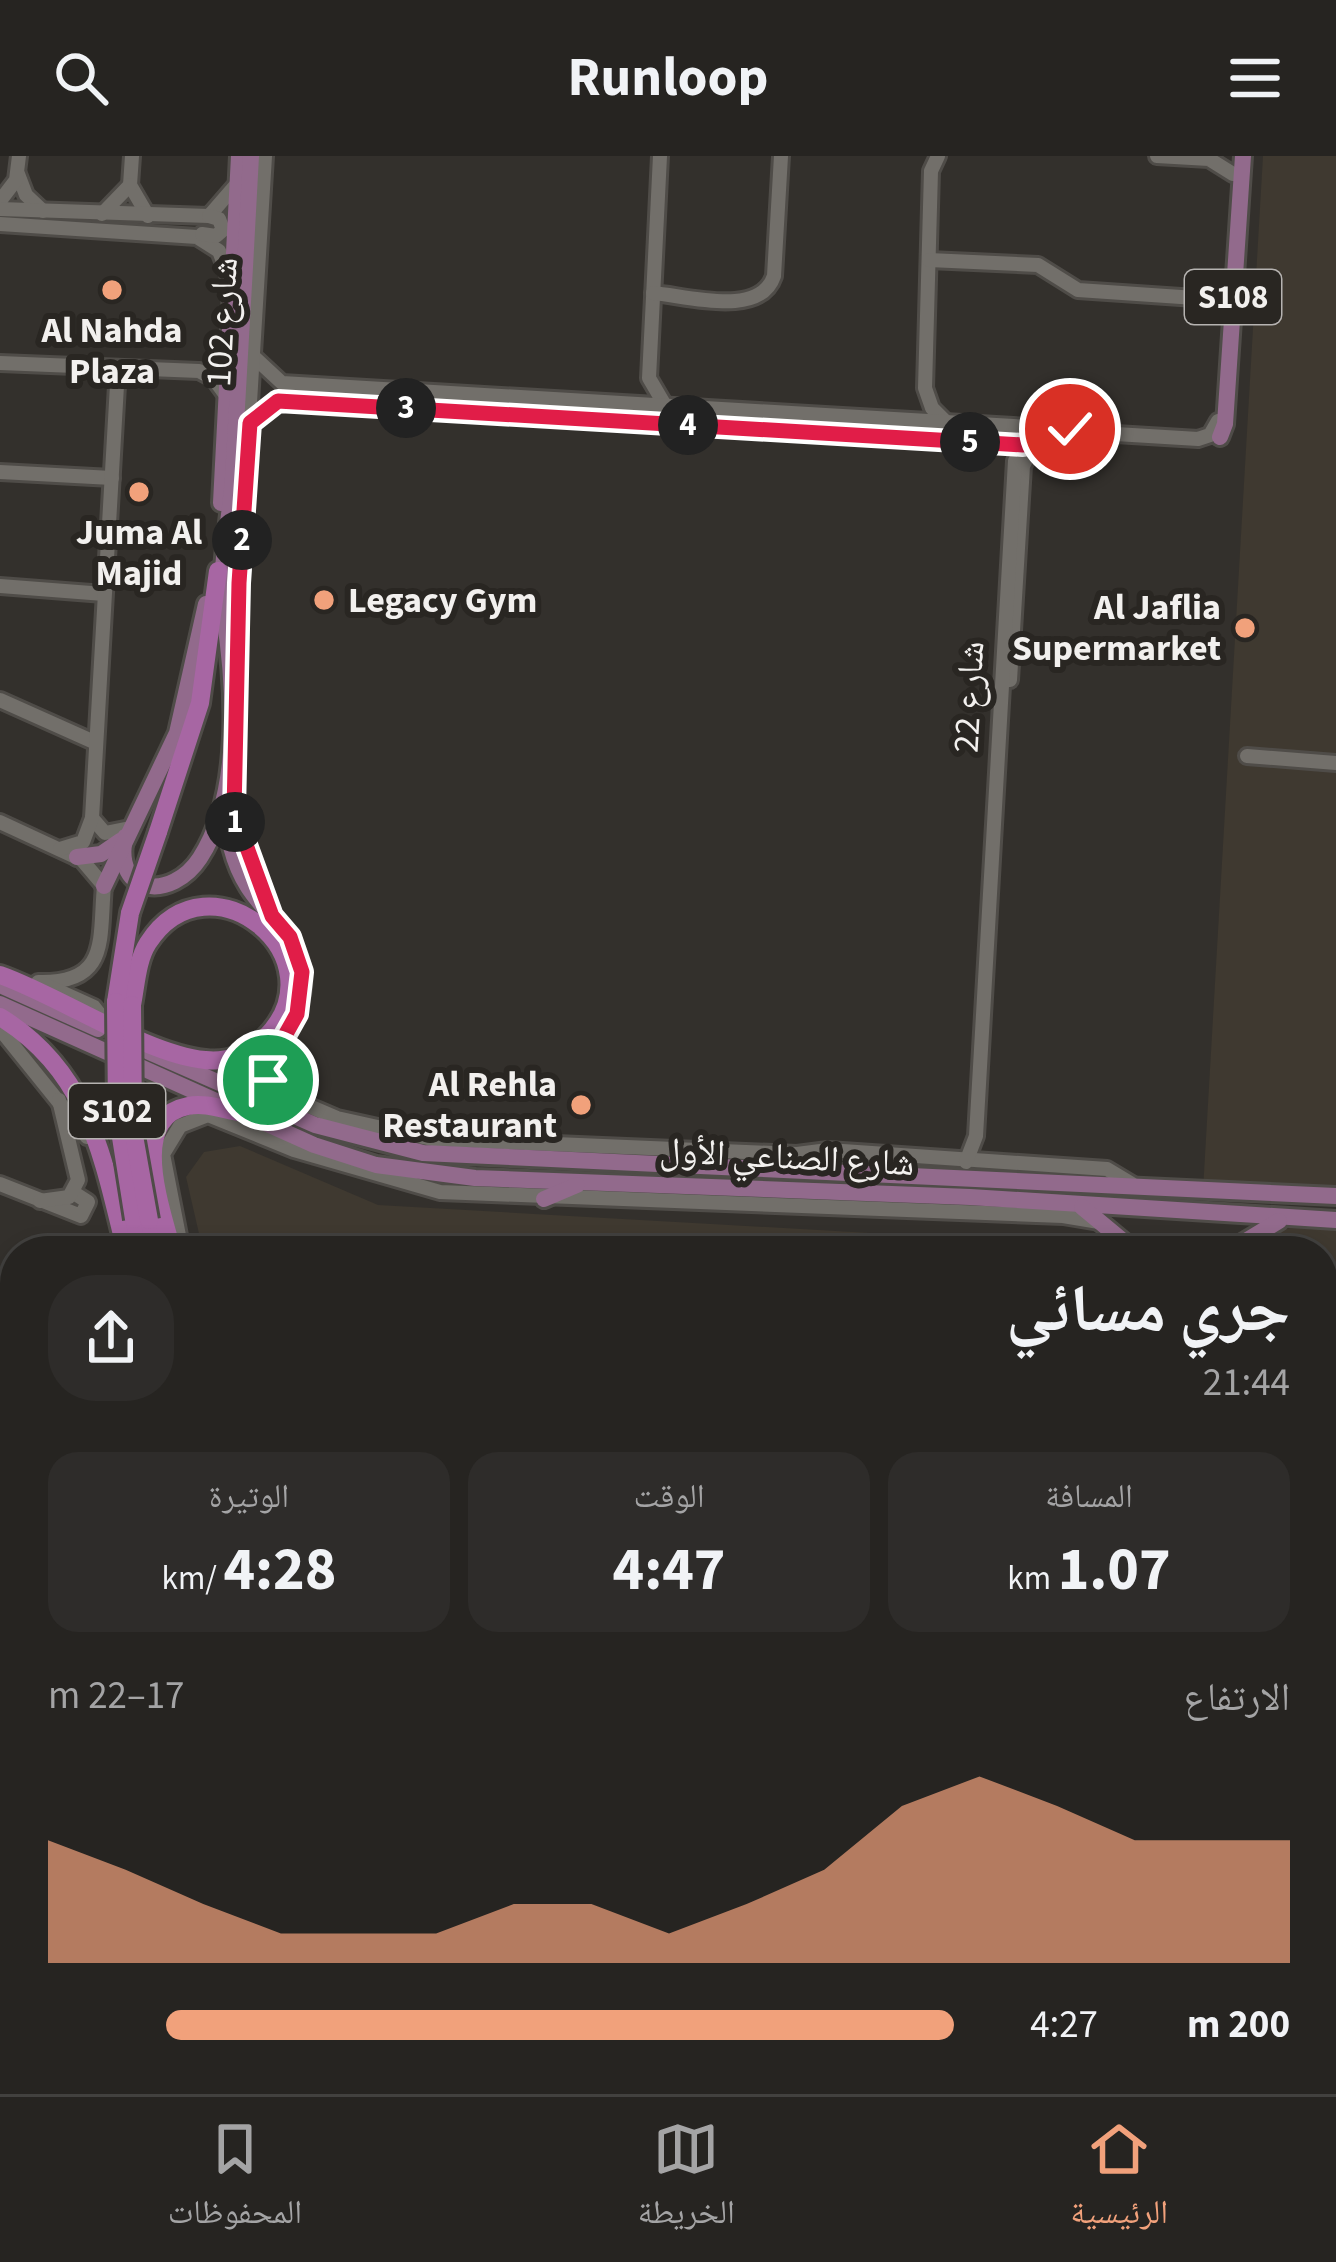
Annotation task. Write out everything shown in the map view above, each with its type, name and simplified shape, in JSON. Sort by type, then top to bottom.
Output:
[{"type":"highway","name":"شارع 102","points":[[163,835],[200,703],[218,571]]},
{"type":"highway","name":"شارع 102","points":[[163,835],[206,726],[224,616]]},
{"type":"highway","name":"S102","points":[[142,1236],[124,1003],[135,916],[163,835]]},
{"type":"highway","points":[[0,975],[194,1058],[242,1054],[279,1022],[288,987],[285,958],[269,932],[242,913],[205,907],[184,912],[148,944],[124,1003]]},
{"type":"highway","points":[[0,1017],[41,1047],[76,1089],[96,1129],[123,1236]]},
{"type":"highway","points":[[169,1236],[153,1161],[158,1127],[172,1112],[192,1105],[245,1113]]},
{"type":"highway","name":"S102","points":[[142,1219],[150,1236]]},
{"type":"main road","name":"شارع 102","points":[[218,571],[239,156]]},
{"type":"main road","name":"شارع 102","points":[[224,616],[251,156]]},
{"type":"main road","name":"S108","points":[[1219,429],[1236,162]]},
{"type":"main road","name":"S108","points":[[1219,429],[1226,424],[1236,162]]},
{"type":"main road","points":[[234,463],[250,423]]},
{"type":"main road","points":[[104,886],[177,733],[209,587],[218,571]]},
{"type":"main road","points":[[224,616],[230,707],[224,783],[231,849],[244,882],[296,951],[302,988],[295,1021],[269,1064],[272,1090],[315,1125]]},
{"type":"main road","points":[[128,832],[123,858],[135,882],[150,890],[172,885],[206,848],[224,783]]},
{"type":"main road","points":[[69,853],[101,854],[128,832]]},
{"type":"main road","name":"شارع الصناعي الأول","points":[[0,985],[315,1125],[423,1153],[532,1160],[994,1170],[1336,1196]]},
{"type":"main road","name":"شارع الصناعي الأول","points":[[0,1004],[347,1157],[475,1178],[1336,1220]]},
{"type":"main road","points":[[410,1136],[423,1153]]},
{"type":"main road","points":[[532,1160],[560,1145]]},
{"type":"main road","points":[[347,1157],[361,1172]]},
{"type":"main road","points":[[544,1198],[585,1181]]},
{"type":"main road","points":[[725,1188],[755,1205]]},
{"type":"main road","points":[[847,1208],[868,1196]]},
{"type":"main road","points":[[1076,1204],[1120,1236]]},
{"type":"main road","points":[[1250,1236],[1264,1226],[1295,1218]]},
{"type":"street","points":[[19,156],[18,174],[26,196],[44,211]]},
{"type":"street","points":[[132,156],[130,185],[148,216]]},
{"type":"street","name":"شارع 102","points":[[265,156],[239,583],[234,812],[272,916]]},
{"type":"street","points":[[660,156],[649,378],[666,406]]},
{"type":"street","points":[[653,293],[749,301],[765,292],[773,276],[781,156]]},
{"type":"street","points":[[922,156],[931,171]]},
{"type":"street","points":[[938,156],[931,171],[925,388],[932,408],[948,424]]},
{"type":"street","points":[[1157,156],[1236,162]]},
{"type":"street","points":[[0,224],[218,236],[222,222],[209,215],[102,214],[0,205],[18,174]]},
{"type":"street","points":[[209,215],[226,202],[237,182]]},
{"type":"street","points":[[102,214],[130,185]]},
{"type":"street","points":[[185,235],[214,245],[231,283]]},
{"type":"street","points":[[929,260],[1038,265],[1087,291],[1226,300]]},
{"type":"street","points":[[199,371],[227,351]]},
{"type":"street","points":[[253,356],[268,375],[282,382],[464,396],[1198,439],[1219,429]]},
{"type":"street","points":[[0,363],[199,371],[214,379],[225,394]]},
{"type":"street","points":[[69,853],[82,842],[92,818],[118,368]]},
{"type":"street","points":[[626,406],[649,378]]},
{"type":"street","points":[[282,382],[264,389],[267,399],[1029,445],[1055,436],[1208,442],[1219,429]]},
{"type":"street","points":[[899,421],[917,406],[925,388]]},
{"type":"street","points":[[409,408],[413,398],[464,396]]},
{"type":"street","points":[[250,423],[278,401]]},
{"type":"street","points":[[1029,445],[1057,429]]},
{"type":"street","name":"شارع 22","points":[[966,1162],[976,1136],[1013,467],[1029,445]]},
{"type":"street","name":"شارع 22","points":[[994,1170],[980,1141],[1022,489],[1029,445]]},
{"type":"street","points":[[0,472],[112,478]]},
{"type":"street","points":[[0,586],[104,594]]},
{"type":"street","points":[[0,700],[94,742]]},
{"type":"street","points":[[1247,756],[1336,763]]},
{"type":"street","points":[[92,818],[105,833],[128,832]]},
{"type":"street","points":[[0,822],[69,853],[104,886],[100,947],[94,962],[64,981],[38,982]]},
{"type":"street","points":[[0,965],[94,1007],[105,1021]]},
{"type":"street","points":[[0,1029],[88,1138],[116,1208]]},
{"type":"street","points":[[272,1090],[337,1118],[410,1136],[796,1154],[828,1150],[966,1162],[994,1170]]},
{"type":"street","points":[[57,1094],[78,1172],[74,1193]]},
{"type":"street","points":[[179,1236],[163,1154],[169,1137],[194,1118],[216,1116],[361,1172],[440,1192],[1073,1216],[1108,1224]]},
{"type":"street","points":[[0,1184],[40,1202],[81,1216],[88,1202],[74,1193],[40,1202]]},
{"type":"shaded area","points":[[1263,156],[1336,156],[1336,1196],[1203,1190]]},
{"type":"shaded area","points":[[240,1146],[378,1205],[922,1236],[200,1236],[186,1177],[204,1152]]},
{"type":"shaded area","points":[[1294,1227],[1336,1230],[1336,1236],[1266,1236]]},
{"type":"place","name":"Al Nahda Plaza","points":[[112,290]]},
{"type":"place","name":"Juma Al Majid","points":[[139,492]]},
{"type":"place","name":"Legacy Gym","points":[[324,600]]},
{"type":"place","name":"Al Jaflia Supermarket","points":[[1245,628]]},
{"type":"place","name":"Al Rehla Restaurant","points":[[581,1105]]},
{"type":"route","points":[[268,1080],[272,1056],[295,1021],[302,972],[290,937],[272,916],[234,812],[239,583],[250,423],[259,412],[278,401],[1023,445],[1044,431],[1070,429]]}]
